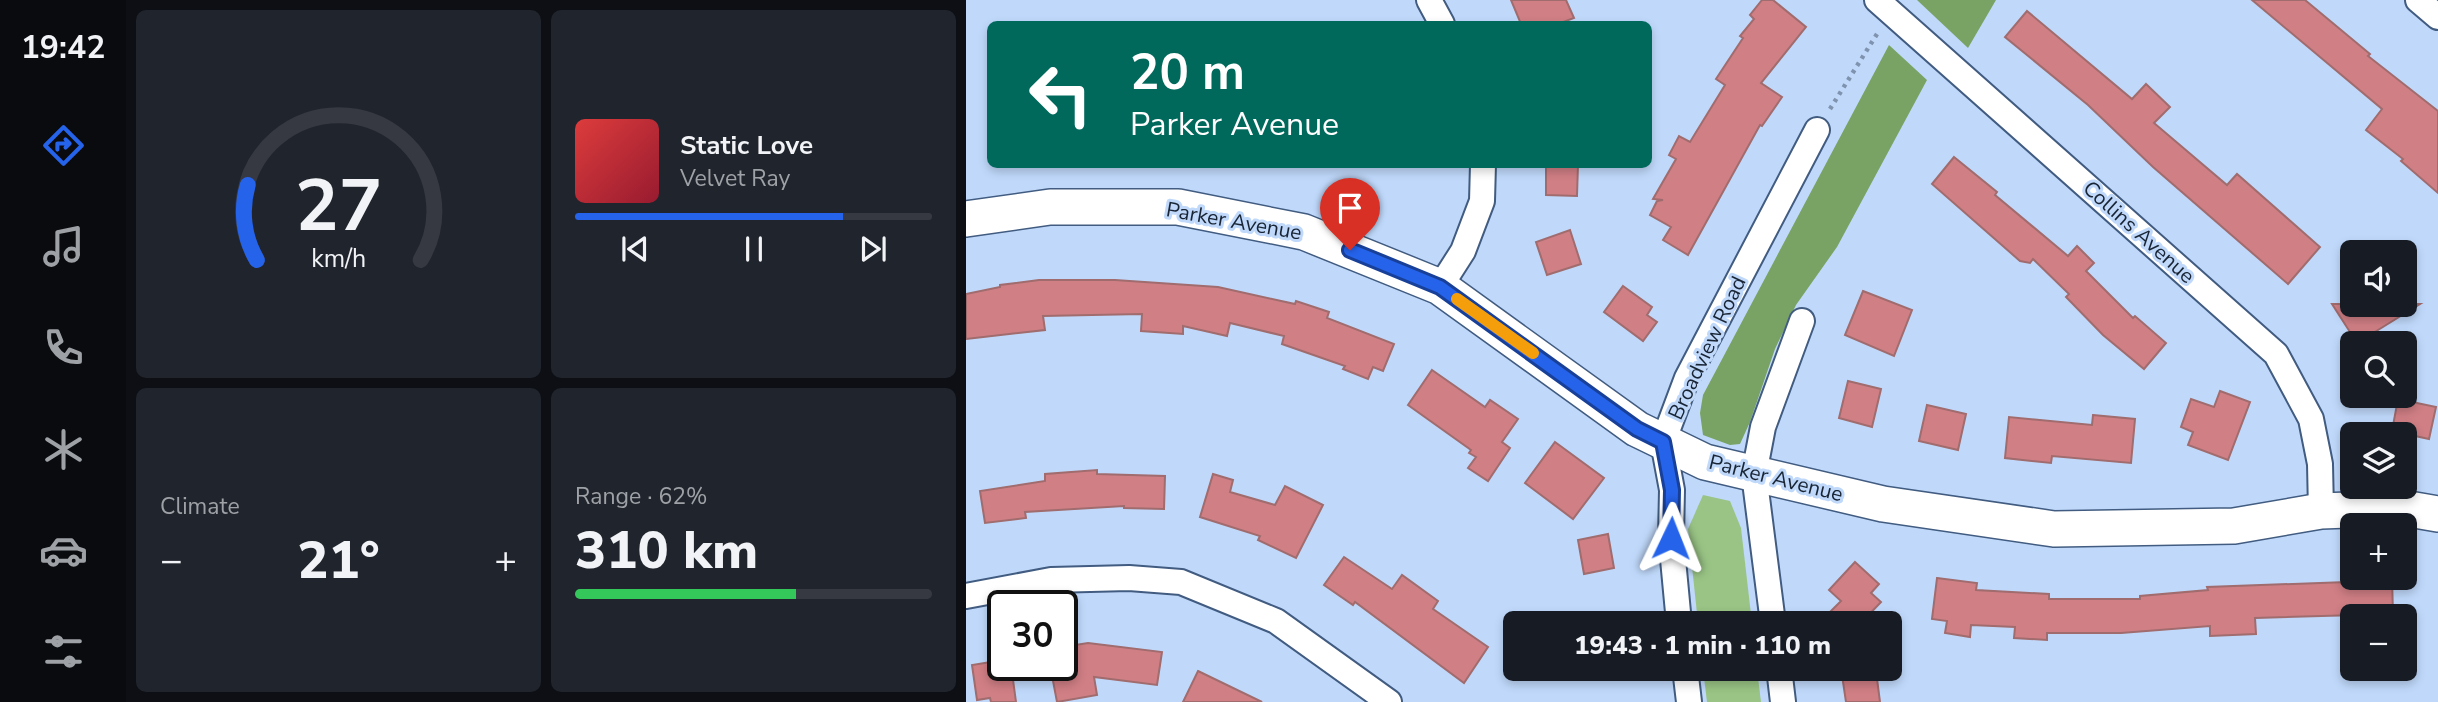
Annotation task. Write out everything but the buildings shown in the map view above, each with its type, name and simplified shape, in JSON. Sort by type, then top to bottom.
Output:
[{"type":"street","points":[[1429,0],[1440,21]]},
{"type":"street","name":"Collins Avenue","points":[[1877,0],[2276,354],[2311,419],[2320,464],[2321,511]]},
{"type":"street","points":[[2418,0],[2438,18]]},
{"type":"street","name":"Broadview Road","points":[[1678,611],[1671,538],[1672,490],[1663,442],[1687,378],[1817,130]]},
{"type":"street","points":[[1440,287],[1463,251],[1482,201],[1483,168]]},
{"type":"street","name":"Parker Avenue","points":[[966,219],[1050,207],[1178,207],[1304,232],[1440,287],[1637,429],[1705,462],[1883,504],[2054,529],[2234,527],[2321,511],[2403,508],[2438,514]]},
{"type":"street","points":[[1771,611],[1754,474],[1763,427],[1802,321]]},
{"type":"street","points":[[966,596],[1051,580],[1129,578],[1181,582],[1276,621],[1389,702]]},
{"type":"street","points":[[1687,681],[1689,702]]},
{"type":"street","points":[[1781,681],[1783,702]]},
{"type":"path","points":[[1817,130],[1877,33]]},
{"type":"green space","points":[[1917,0],[1996,0],[1968,48]]},
{"type":"green space","points":[[1889,45],[1927,80],[1837,247],[1796,305],[1775,349],[1740,444],[1730,445],[1703,435],[1700,413],[1703,395]]},
{"type":"green space","points":[[1703,495],[1730,501],[1741,528],[1751,611],[1697,611],[1688,529]]},
{"type":"green space","points":[[1704,681],[1758,681],[1761,702],[1707,702]]},
{"type":"slow traffic","points":[[1457,299],[1533,353]]},
{"type":"route","points":[[1350,250],[1440,287],[1637,429],[1663,442],[1672,490],[1671,538]]}]
